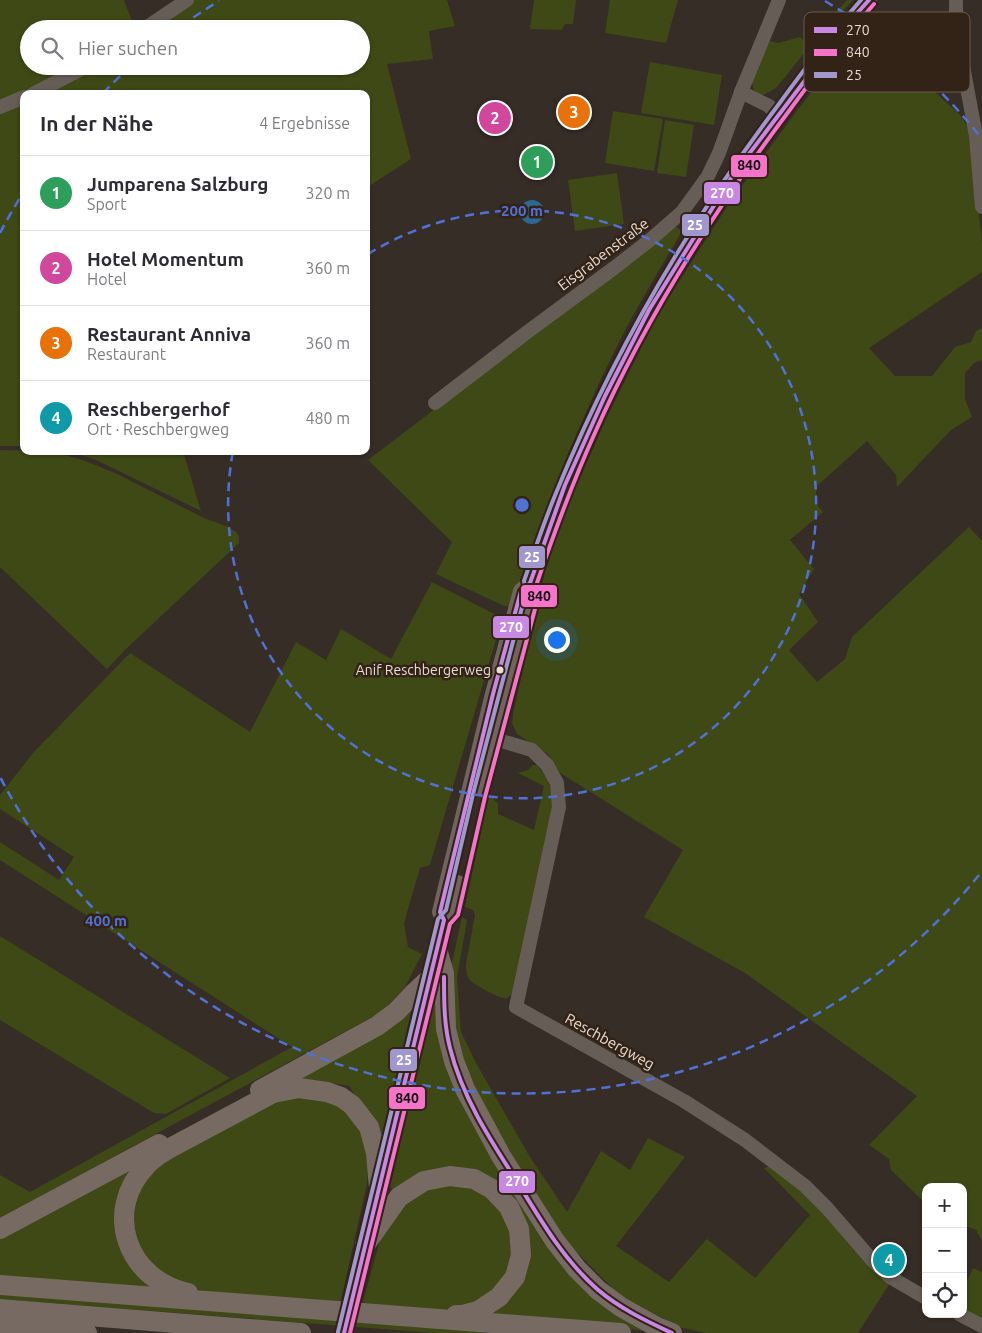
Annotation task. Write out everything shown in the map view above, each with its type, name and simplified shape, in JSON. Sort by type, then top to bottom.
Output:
[{"type":"highway","points":[[437,949],[444,973],[446,1030],[454,1061],[465,1090],[500,1156],[550,1234],[578,1269],[598,1290],[621,1307],[656,1327],[672,1333]]},
{"type":"highway","points":[[0,1229],[377,1026],[396,1012],[430,978]]},
{"type":"highway","points":[[229,1303],[168,1287],[146,1272],[131,1250],[123,1225],[126,1200],[137,1176],[159,1154],[273,1093],[299,1088],[327,1092],[352,1105],[370,1127],[376,1153],[379,1188]]},
{"type":"highway","points":[[366,1245],[399,1198],[424,1181],[450,1176],[474,1179],[492,1189],[509,1207],[519,1229],[521,1255],[514,1277],[499,1297],[478,1310],[463,1315],[426,1319]]},
{"type":"highway","points":[[0,1285],[621,1333]]},
{"type":"highway","points":[[0,1309],[302,1333]]},
{"type":"highway","points":[[0,1326],[87,1333]]},
{"type":"main road","points":[[858,12],[869,0]]},
{"type":"main road","points":[[444,920],[440,912],[493,694],[521,591],[530,583],[565,485],[605,396],[649,310],[733,175],[804,80]]},
{"type":"main road","points":[[344,1333],[444,920],[452,914],[468,840],[533,592],[530,583]]},
{"type":"street","points":[[157,20],[187,0]]},
{"type":"street","name":"Eisgrabenstraße","points":[[435,402],[614,268],[682,212],[708,176],[719,154],[741,92],[779,0]]},
{"type":"street","points":[[41,90],[70,75]]},
{"type":"street","points":[[741,92],[769,106],[777,115]]},
{"type":"street","points":[[968,92],[976,136],[982,207]]},
{"type":"street","points":[[0,107],[20,99]]},
{"type":"street","name":"Reschbergweg","points":[[495,739],[532,750],[547,765],[557,783],[559,807],[516,1007],[684,1101],[745,1140],[805,1186],[827,1208],[872,1260],[890,1277],[922,1296]]},
{"type":"street","points":[[967,1318],[982,1326]]},
{"type":"green space","points":[[0,0],[124,0],[132,20],[20,20],[20,75],[62,75],[29,90],[20,90],[20,93],[0,101]]},
{"type":"green space","points":[[194,0],[447,0],[455,26],[429,31],[433,59],[387,64],[411,159],[370,185],[370,90],[54,90],[80,75],[370,75],[370,20],[164,20]]},
{"type":"green space","points":[[534,0],[576,0],[573,24],[565,24],[562,30],[530,29]]},
{"type":"green space","points":[[610,0],[678,0],[666,43],[605,33]]},
{"type":"green space","points":[[847,0],[853,0],[842,12],[836,12]]},
{"type":"green space","points":[[800,37],[804,41],[804,53],[777,87],[760,96],[754,90],[751,80],[765,40],[778,43]]},
{"type":"green space","points":[[650,62],[722,75],[714,125],[641,113]]},
{"type":"green space","points":[[812,92],[935,92],[960,115],[969,128],[982,242],[982,272],[869,348],[895,376],[932,376],[955,347],[971,342],[976,331],[982,328],[982,360],[974,363],[965,373],[965,399],[972,417],[951,430],[897,487],[896,475],[867,441],[817,486],[815,502],[823,512],[790,540],[814,569],[799,594],[818,622],[789,650],[817,682],[845,659],[852,637],[969,527],[982,541],[982,1241],[976,1230],[967,1227],[967,1183],[922,1183],[922,1200],[891,1170],[889,1159],[869,1145],[917,1096],[745,973],[644,917],[683,850],[557,771],[548,754],[517,734],[512,723],[546,568],[569,503],[606,419],[657,316],[728,205]]},
{"type":"green space","points":[[20,102],[20,446],[0,446],[0,110]]},
{"type":"green space","points":[[613,111],[663,119],[654,171],[605,163]]},
{"type":"green space","points":[[665,120],[694,125],[686,177],[657,173]]},
{"type":"green space","points":[[617,173],[624,224],[575,231],[568,180]]},
{"type":"green space","points":[[675,226],[682,231],[627,326],[604,372],[548,505],[511,606],[504,606],[436,574],[452,542],[368,460]]},
{"type":"green space","points":[[0,450],[20,450],[20,455],[65,455],[83,460],[117,474],[204,518],[226,526],[239,536],[239,543],[107,669],[0,567]]},
{"type":"green space","points":[[81,455],[184,455],[201,511],[96,460]]},
{"type":"green space","points":[[432,582],[506,622],[497,636],[430,865],[420,868],[404,923],[408,947],[422,954],[405,987],[383,1011],[0,1218],[0,1175],[30,1192],[292,1047],[0,860],[0,842],[59,880],[74,857],[0,809],[0,795],[33,753],[130,653],[250,732],[296,642],[326,660],[341,629],[391,659]]},
{"type":"green space","points":[[533,765],[537,765],[549,785],[553,798],[553,820],[513,994],[503,998],[472,982],[468,977],[466,964],[475,915],[473,910],[465,907],[489,794],[498,804],[498,814],[534,830],[544,786],[518,773],[528,770]]},
{"type":"green space","points":[[462,917],[467,920],[457,977],[461,1032],[476,1063],[530,1157],[567,1212],[601,1151],[630,1170],[648,1138],[685,1157],[616,1246],[669,1282],[712,1233],[707,1239],[755,1278],[810,1215],[764,1168],[772,1165],[814,1200],[890,1283],[858,1333],[706,1333],[679,1327],[618,1294],[567,1242],[497,1135],[463,1060],[450,1009],[450,972]]},
{"type":"green space","points":[[0,936],[230,1078],[166,1114],[154,1113],[0,1020]]},
{"type":"green space","points":[[437,984],[440,1018],[542,1230],[656,1332],[576,1324],[480,1318],[489,1310],[528,1243],[476,1174],[396,1192],[390,1187]]},
{"type":"green space","points":[[413,1004],[380,1143],[370,1119],[349,1086],[315,1080],[284,1086]]},
{"type":"green space","points":[[300,1095],[336,1101],[362,1127],[369,1157],[367,1184],[340,1304],[215,1293],[182,1286],[153,1269],[131,1231],[137,1193],[158,1165],[281,1099]]},
{"type":"green space","points":[[149,1156],[118,1202],[154,1291],[0,1278],[0,1236]]},
{"type":"green space","points":[[438,1183],[474,1186],[507,1211],[514,1261],[488,1300],[445,1311],[362,1305],[382,1233],[410,1196]]},
{"type":"green space","points":[[973,1268],[982,1272],[982,1321],[967,1315],[967,1281]]},
{"type":"green space","points":[[0,1289],[564,1333],[434,1333],[0,1299]]},
{"type":"water","points":[[532,200],[537,201],[543,207],[543,217],[537,223],[532,224],[527,223],[521,217],[520,212],[521,207],[527,201]]},
{"type":"transit line","name":"25","points":[[851,12],[861,0]]},
{"type":"transit line","name":"270","points":[[858,12],[869,0]]},
{"type":"transit line","name":"840","points":[[867,12],[874,4]]},
{"type":"transit line","name":"25","points":[[338,1332],[438,919],[446,910],[473,794],[526,592],[524,581],[539,537],[578,441],[602,390],[655,291],[683,243],[714,196],[804,71]]},
{"type":"transit line","name":"270","points":[[344,1333],[444,920],[440,912],[493,694],[521,591],[530,583],[565,485],[605,396],[649,310],[733,175],[804,82]]},
{"type":"transit line","name":"840","points":[[350,1333],[450,924],[458,915],[485,797],[539,594],[537,583],[557,527],[586,453],[614,392],[658,308],[707,227],[804,91]]},
{"type":"transit line","name":"270","points":[[444,977],[447,1031],[455,1066],[462,1084],[478,1118],[544,1226],[574,1266],[605,1296],[643,1319],[672,1333]]},
{"type":"place","name":"Restaurant Anniva","points":[[574,112]]},
{"type":"place","name":"Hotel Momentum","points":[[495,118]]},
{"type":"place","name":"Jumparena Salzburg","points":[[537,162]]},
{"type":"place","name":"Anif Reschbergerweg","points":[[500,670]]},
{"type":"place","name":"Reschbergerhof","points":[[889,1260]]}]
